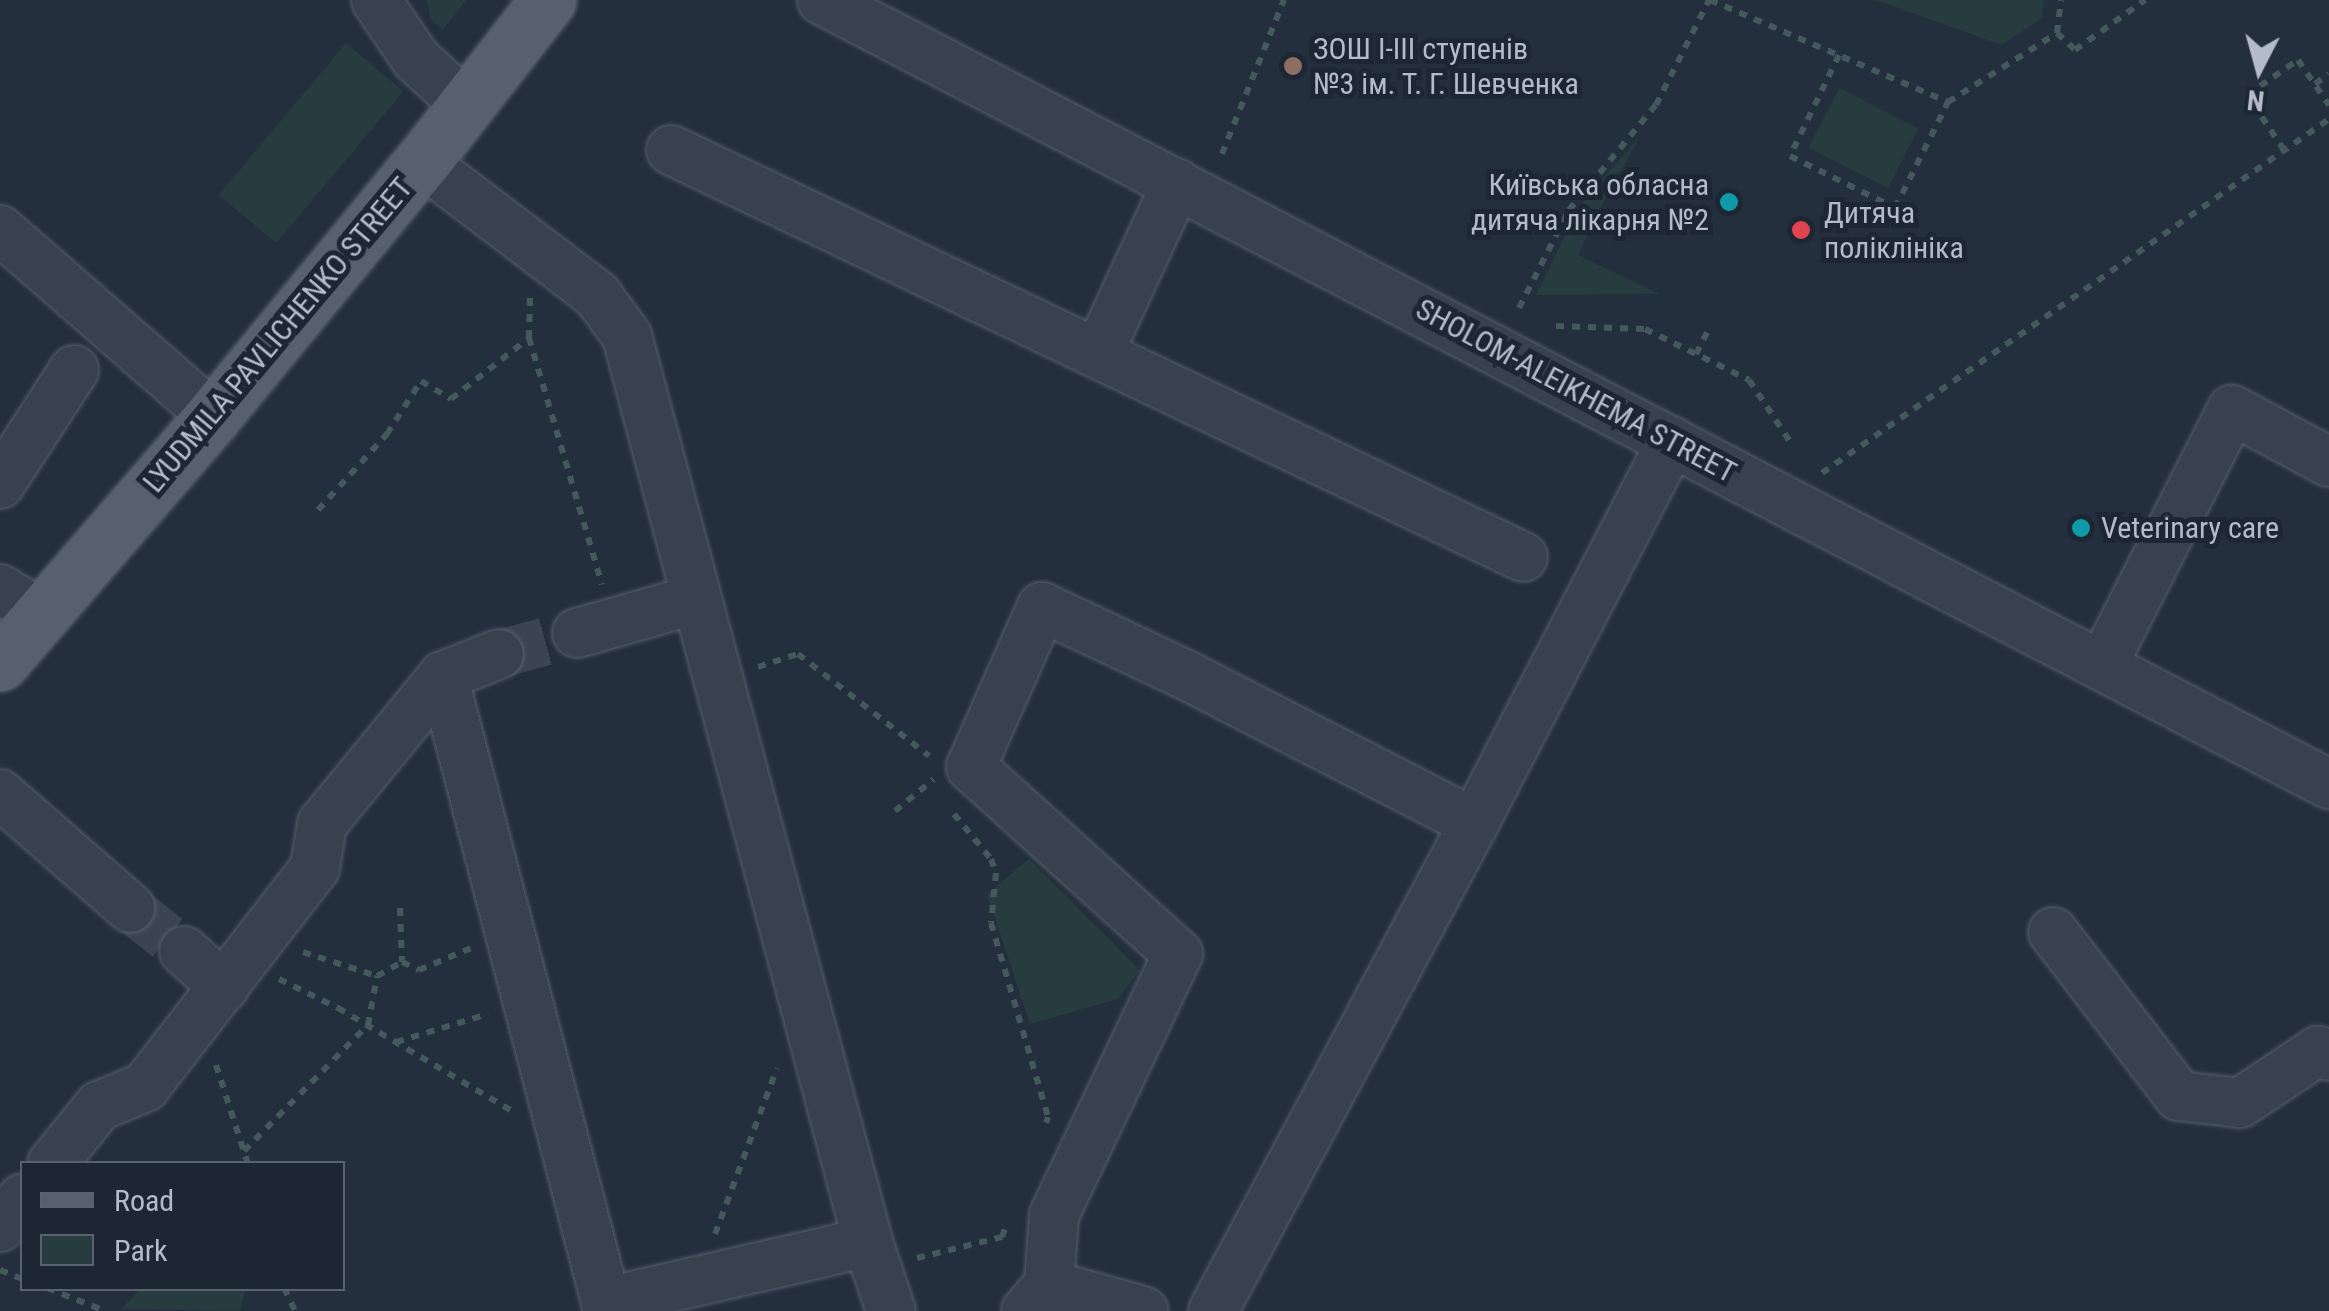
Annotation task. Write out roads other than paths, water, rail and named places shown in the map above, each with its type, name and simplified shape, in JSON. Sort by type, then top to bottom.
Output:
[{"type":"main road","name":"LYUDMILA PAVLICHENKO STREET","points":[[0,663],[20,602],[213,416],[422,162],[548,0]]},
{"type":"street","points":[[376,0],[416,59],[467,106]]},
{"type":"street","name":"SHOLOM-ALEIKHEMA STREET","points":[[822,0],[2329,784]]},
{"type":"street","points":[[671,150],[1522,556]]},
{"type":"street","points":[[422,162],[596,295],[627,336],[694,600],[879,1274],[698,1281],[608,1306],[442,676]]},
{"type":"street","points":[[1098,354],[1177,183]]},
{"type":"street","points":[[0,230],[213,416]]},
{"type":"street","points":[[0,484],[74,370]]},
{"type":"street","points":[[2103,664],[2232,410],[2329,462]]},
{"type":"street","points":[[1213,1311],[1474,823],[1672,441]]},
{"type":"street","points":[[595,628],[694,600]]},
{"type":"street","points":[[1143,1311],[1038,1298],[1054,1216],[1178,954],[948,783],[1042,608],[1184,674],[1474,823]]},
{"type":"street","points":[[54,1161],[99,1106],[145,1087],[315,868],[322,824],[442,676],[499,654]]},
{"type":"street","points":[[0,794],[130,908]]},
{"type":"street","points":[[2053,932],[2179,1096],[2240,1103],[2318,1051],[2329,1056]]},
{"type":"street","points":[[184,951],[233,976]]},
{"type":"street","points":[[0,1227],[20,1202]]},
{"type":"tunnel","points":[[499,654],[577,633]]},
{"type":"tunnel","points":[[130,908],[184,951]]},
{"type":"place","name":"ЗОШ І-ІІІ ступенів №3 ім. Т. Г. Шевченка","points":[[1293,66]]},
{"type":"place","name":"Київська обласна дитяча лікарня №2","points":[[1729,202]]},
{"type":"place","name":"Дитяча поліклініка","points":[[1801,230]]},
{"type":"place","name":"Veterinary care","points":[[2081,528]]}]
